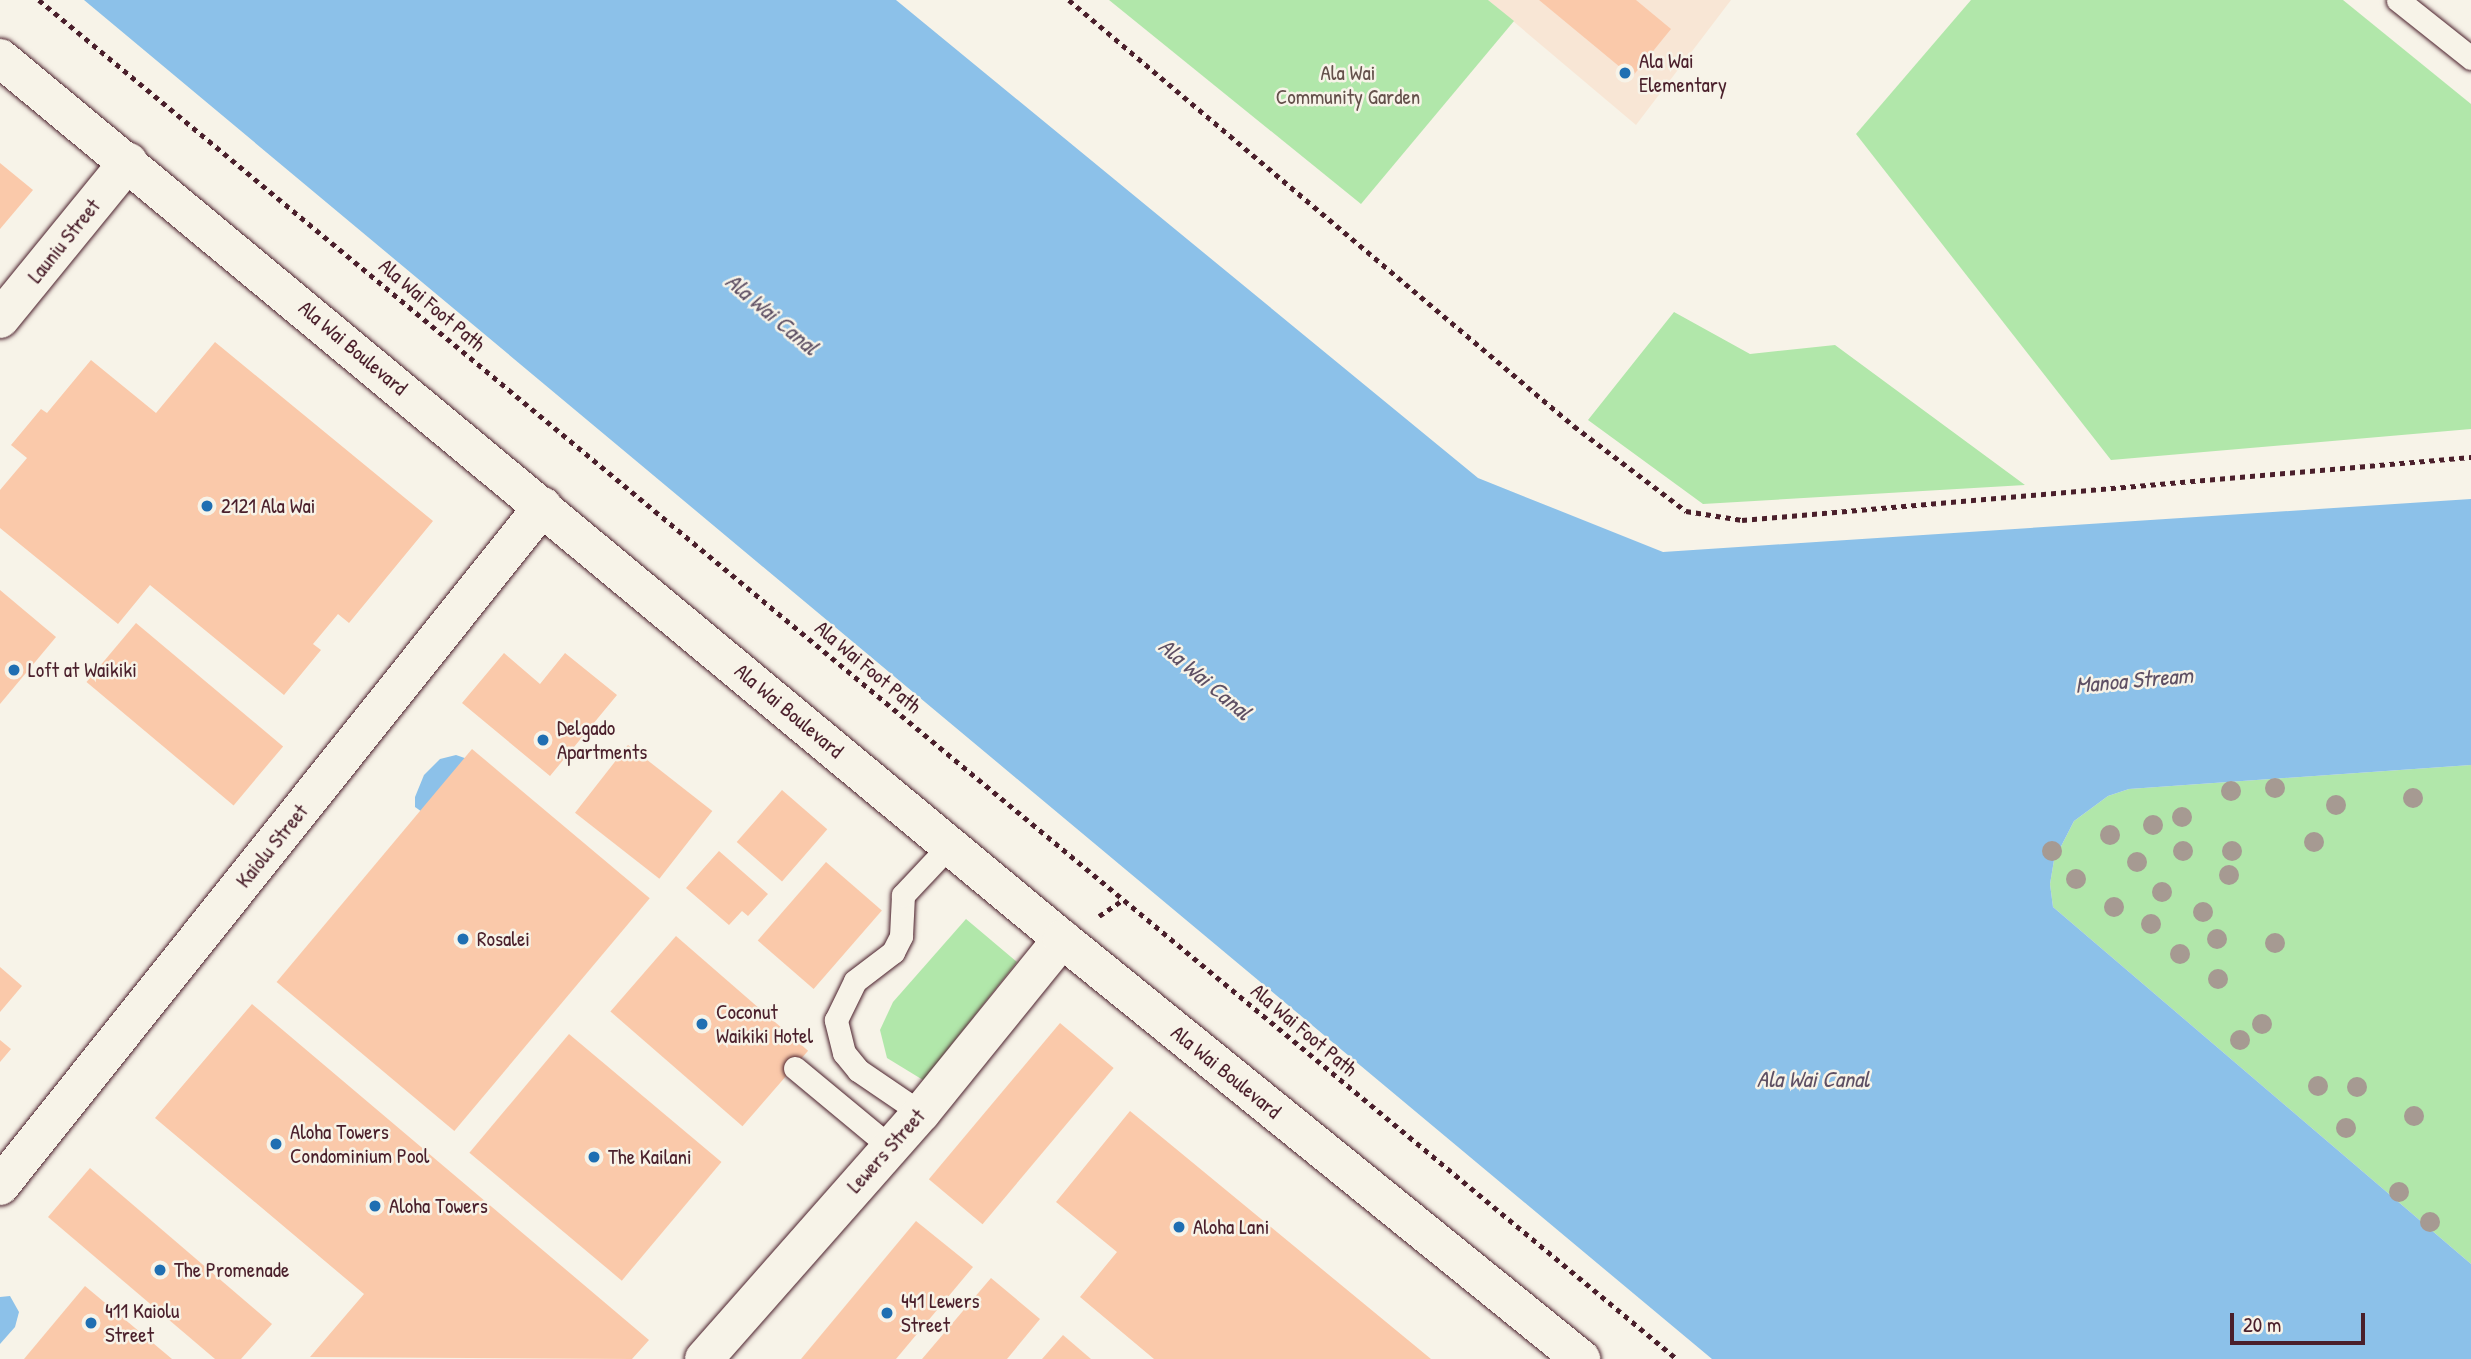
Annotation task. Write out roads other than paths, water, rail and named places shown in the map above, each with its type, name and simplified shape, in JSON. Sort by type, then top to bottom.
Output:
[{"type":"main road","name":"Ala Wai Boulevard","points":[[0,58],[544,506],[1062,939],[1581,1359]]},
{"type":"main road","name":"Launiu Street","points":[[0,319],[128,162]]},
{"type":"main road","name":"Kaiolu Street","points":[[0,1186],[544,506]]},
{"type":"main road","name":"Lewers Street","points":[[704,1359],[921,1112],[1062,939]]},
{"type":"lane","points":[[2398,0],[2471,58]]},
{"type":"lane","points":[[921,1112],[858,1070],[844,1053],[836,1020],[855,981],[893,952],[901,936],[903,895],[950,845]]},
{"type":"lane","points":[[795,1068],[889,1146]]},
{"type":"water","name":"Ala Wai Canal","points":[[84,0],[896,0],[1478,478],[1663,552],[2471,499],[2471,765],[2129,789],[2108,796],[2074,821],[2054,860],[2050,884],[2053,907],[2471,1264],[2471,1359],[1712,1359]]},
{"type":"water","points":[[456,755],[476,762],[438,823],[415,807],[415,797],[424,775],[440,759]]},
{"type":"water","points":[[10,1296],[19,1312],[15,1327],[0,1344],[0,1297]]},
{"type":"place","name":"Ala Wai Elementary","points":[[1625,73]]},
{"type":"place","name":"2121 Ala Wai","points":[[207,506]]},
{"type":"place","name":"Loft at Waikiki","points":[[14,670]]},
{"type":"place","name":"Delgado Apartments","points":[[543,740]]},
{"type":"place","name":"Rosalei","points":[[463,939]]},
{"type":"place","name":"Coconut Waikiki Hotel","points":[[702,1024]]},
{"type":"place","name":"Aloha Towers Condominium Pool","points":[[276,1144]]},
{"type":"place","name":"The Kailani","points":[[594,1157]]},
{"type":"place","name":"Aloha Towers","points":[[375,1206]]},
{"type":"place","name":"Aloha Lani","points":[[1179,1227]]},
{"type":"place","name":"The Promenade","points":[[160,1270]]},
{"type":"place","name":"441 Lewers Street","points":[[887,1313]]},
{"type":"place","name":"411 Kaiolu Street","points":[[91,1323]]},
{"type":"park label","name":"Ala Wai Community Garden","points":[[1348,85]]},
{"type":"water label","name":"Manoa Stream","points":[[2134,680]]}]
